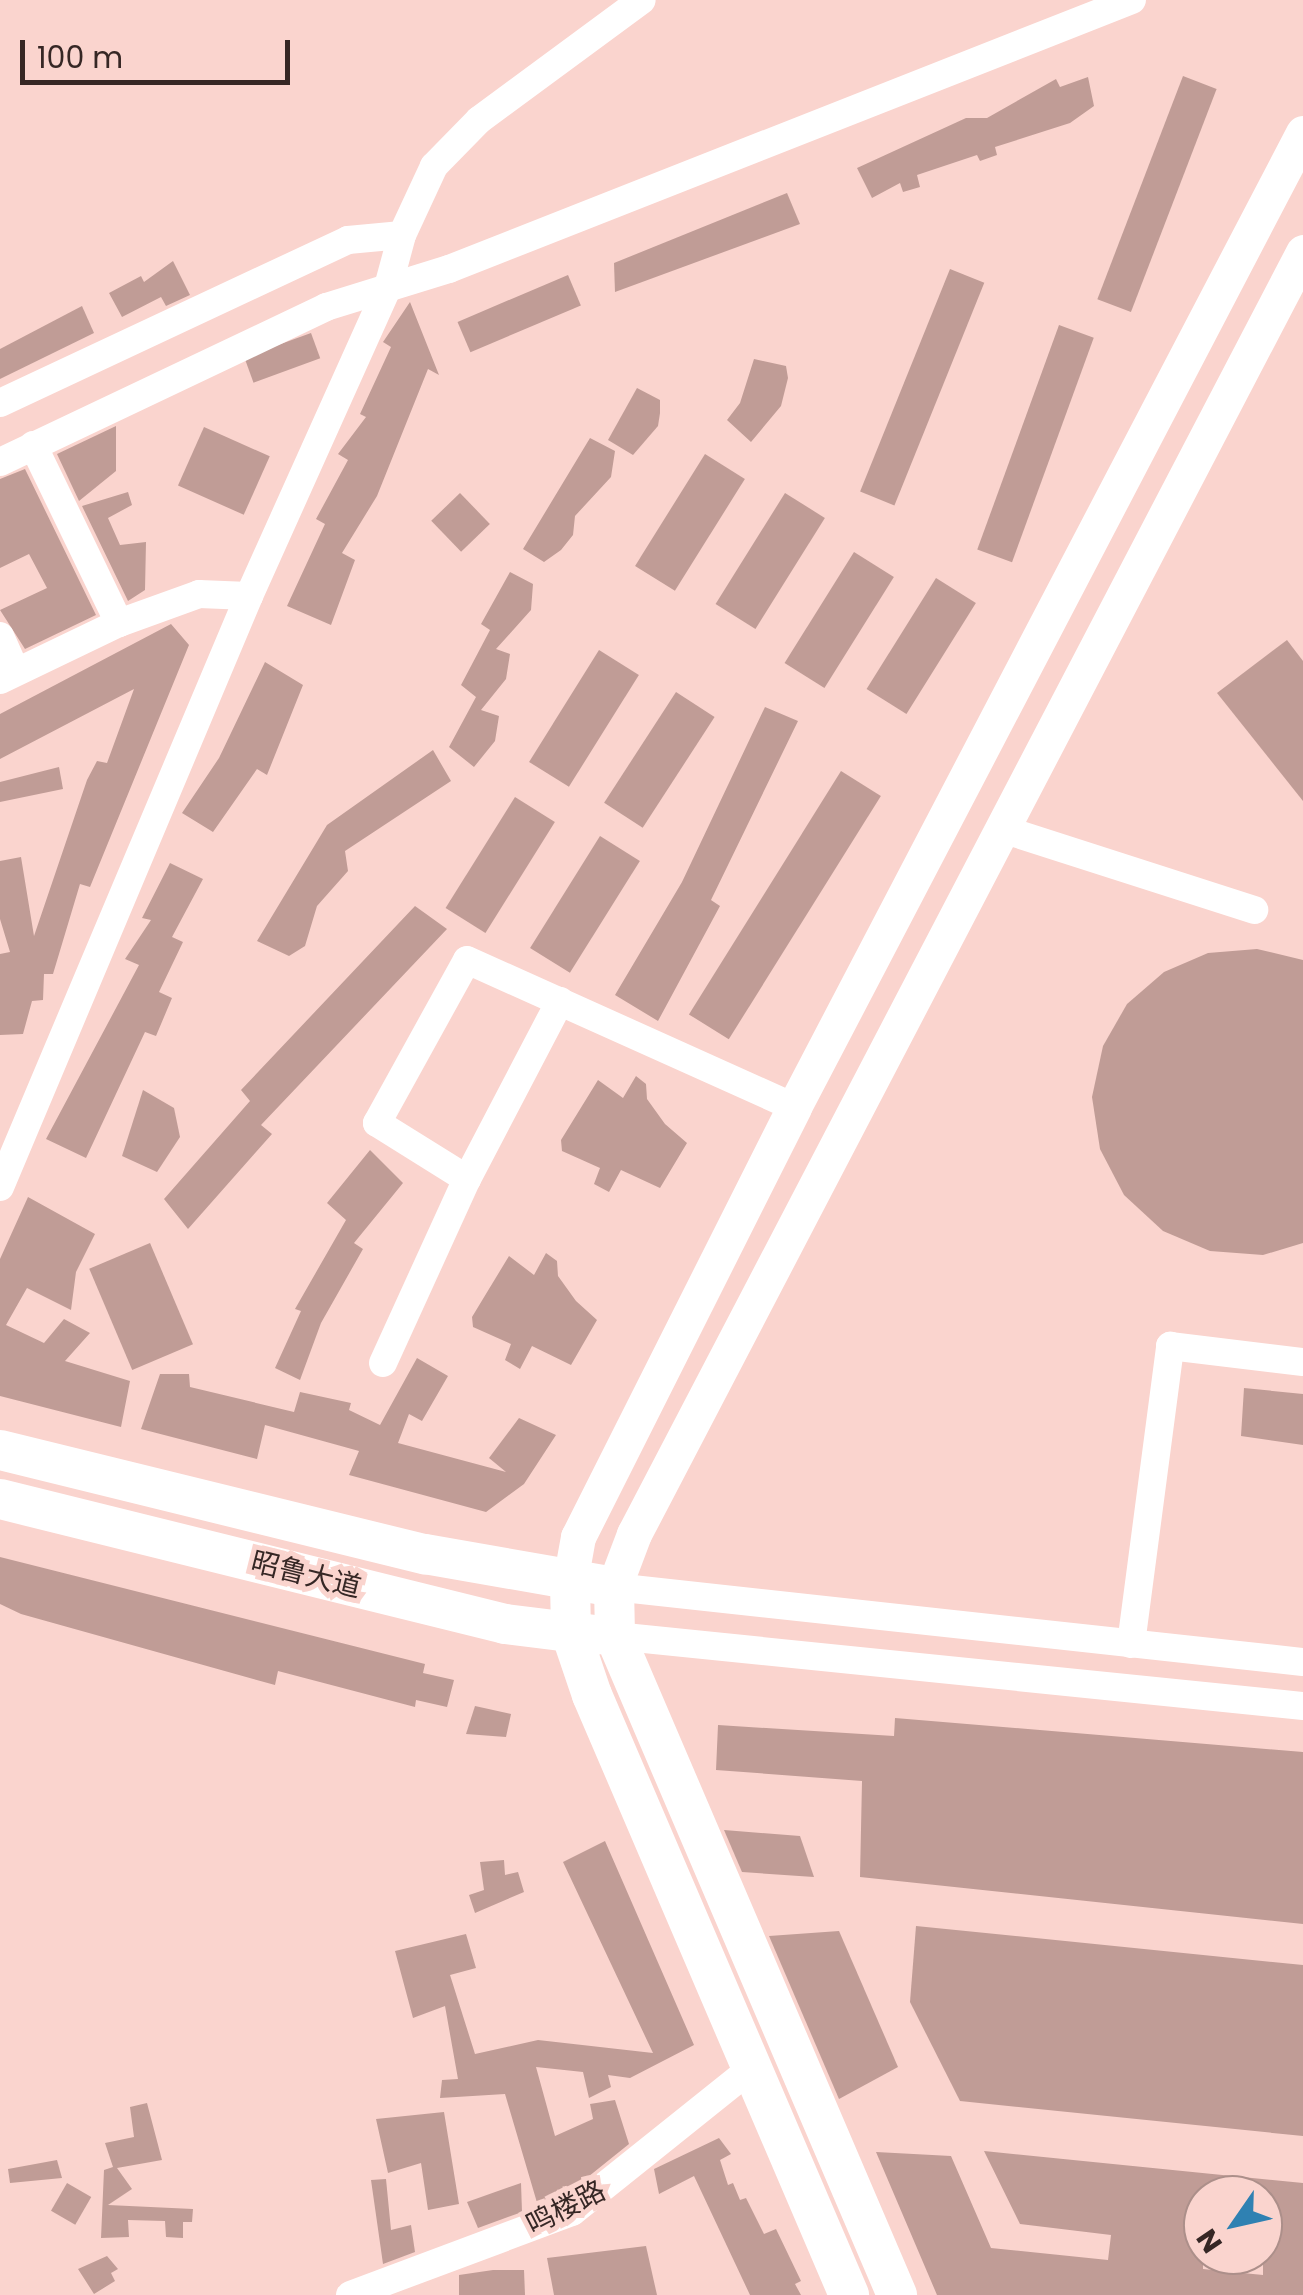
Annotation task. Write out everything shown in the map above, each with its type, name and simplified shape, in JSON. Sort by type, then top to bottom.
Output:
[{"type":"highway","name":"昭鲁大道","points":[[0,1450],[425,1554],[614,1587]]},
{"type":"highway","name":"昭鲁大道","points":[[0,1499],[488,1620],[571,1634],[616,1636]]},
{"type":"highway","points":[[570,1581],[571,1634],[849,2295]]},
{"type":"highway","points":[[614,1587],[616,1636],[897,2295]]},
{"type":"main road","points":[[570,1581],[584,1523],[794,1107],[1303,133]]},
{"type":"main road","points":[[614,1587],[634,1534],[1303,252]]},
{"type":"street","points":[[3,1171],[249,596],[388,287],[402,235],[434,166],[452,145],[642,0]]},
{"type":"street","points":[[0,462],[326,307],[449,269],[1132,0]]},
{"type":"street","points":[[0,403],[348,240],[402,235]]},
{"type":"street","points":[[33,445],[119,622]]},
{"type":"street","points":[[0,636],[8,676],[119,622],[199,594],[249,596]]},
{"type":"street","points":[[1002,828],[1254,910]]},
{"type":"street","points":[[467,1179],[377,1123],[468,960],[794,1107]]},
{"type":"street","points":[[383,1363],[467,1179],[560,1001]]},
{"type":"street","points":[[1131,1644],[1170,1346],[1303,1362]]},
{"type":"street","points":[[614,1587],[1303,1662]]},
{"type":"street","points":[[616,1636],[1303,1706]]},
{"type":"street","name":"鸣楼路","points":[[350,2295],[572,2212],[752,2068]]},
{"type":"building","points":[[1183,76],[1217,89],[1131,312],[1097,299]]},
{"type":"building","points":[[1088,77],[1094,106],[1070,123],[995,147],[997,155],[980,161],[977,155],[917,175],[920,187],[903,192],[900,183],[872,198],[857,168],[966,118],[987,118],[1056,79],[1060,87]]},
{"type":"building","points":[[787,193],[800,224],[615,292],[614,263]]},
{"type":"building","points":[[173,261],[190,295],[166,306],[161,297],[122,317],[109,293],[141,276],[144,282]]},
{"type":"building","points":[[950,269],[984,283],[894,505],[860,492]]},
{"type":"building","points":[[568,275],[581,305],[470,352],[458,322]]},
{"type":"building","points":[[410,302],[439,375],[428,369],[377,496],[342,553],[355,560],[331,625],[287,606],[325,524],[316,519],[348,460],[338,454],[366,417],[360,414],[391,347],[383,342]]},
{"type":"building","points":[[82,306],[94,333],[0,379],[0,349]]},
{"type":"building","points":[[1059,325],[1094,338],[1012,562],[977,550]]},
{"type":"building","points":[[311,333],[320,358],[254,383],[244,357]]},
{"type":"building","points":[[754,359],[786,366],[788,378],[781,406],[751,442],[727,420],[740,403]]},
{"type":"building","points":[[637,388],[660,400],[660,413],[658,426],[633,455],[608,440]]},
{"type":"building","points":[[116,426],[116,471],[79,501],[57,454]]},
{"type":"building","points":[[204,427],[270,456],[244,515],[178,485]]},
{"type":"building","points":[[590,438],[615,451],[611,477],[575,516],[573,535],[544,562],[523,549]]},
{"type":"building","points":[[705,454],[745,479],[675,591],[635,566]]},
{"type":"building","points":[[25,469],[96,615],[25,649],[0,610],[47,588],[29,554],[0,568],[0,479]]},
{"type":"building","points":[[128,492],[132,505],[108,518],[120,545],[146,542],[145,590],[128,601],[82,506]]},
{"type":"building","points":[[460,493],[490,524],[461,552],[431,521]]},
{"type":"building","points":[[785,493],[825,518],[755,629],[716,604]]},
{"type":"building","points":[[854,552],[894,577],[824,688],[785,663]]},
{"type":"building","points":[[510,572],[533,584],[531,610],[496,649],[510,654],[506,679],[481,710],[499,716],[495,741],[474,767],[449,747],[476,697],[461,685],[490,630],[481,624]]},
{"type":"building","points":[[936,578],[976,603],[906,714],[867,689]]},
{"type":"building","points":[[171,624],[189,645],[90,887],[80,884],[53,974],[44,974],[43,1000],[32,1001],[23,1034],[0,1035],[0,954],[10,952],[0,919],[0,861],[21,857],[34,936],[87,780],[97,761],[107,763],[134,689],[0,759],[0,714]]},
{"type":"building","points":[[1287,640],[1303,661],[1303,801],[1217,693]]},
{"type":"building","points":[[599,650],[639,675],[569,787],[529,762]]},
{"type":"building","points":[[265,662],[303,685],[267,775],[257,769],[213,832],[182,813],[219,758]]},
{"type":"building","points":[[676,692],[715,717],[643,828],[604,803]]},
{"type":"building","points":[[765,707],[798,721],[711,900],[720,906],[658,1021],[615,995],[682,882]]},
{"type":"building","points":[[433,750],[451,781],[345,851],[348,871],[317,906],[305,946],[289,956],[257,941],[327,825]]},
{"type":"building","points":[[59,767],[63,789],[0,802],[0,782]]},
{"type":"building","points":[[841,771],[881,796],[729,1039],[689,1014]]},
{"type":"building","points":[[515,797],[555,822],[485,933],[446,908]]},
{"type":"building","points":[[600,836],[640,861],[570,973],[530,948]]},
{"type":"building","points":[[170,863],[203,879],[172,937],[183,942],[159,992],[172,998],[156,1036],[145,1032],[86,1158],[46,1139],[139,965],[125,959],[151,920],[142,918]]},
{"type":"building","points":[[415,906],[447,929],[261,1125],[272,1134],[188,1229],[164,1199],[250,1101],[241,1090]]},
{"type":"building","points":[[1257,949],[1303,960],[1303,1243],[1263,1255],[1210,1251],[1163,1231],[1124,1195],[1100,1149],[1092,1097],[1103,1046],[1127,1004],[1164,972],[1208,953]]},
{"type":"building","points":[[636,1076],[646,1084],[647,1099],[665,1124],[687,1143],[660,1188],[621,1170],[609,1192],[594,1184],[600,1168],[562,1151],[561,1140],[598,1080],[623,1098]]},
{"type":"building","points":[[143,1090],[174,1108],[180,1137],[157,1172],[122,1156]]},
{"type":"building","points":[[370,1150],[403,1183],[354,1243],[363,1249],[321,1323],[300,1380],[275,1368],[301,1311],[295,1309],[346,1220],[327,1203]]},
{"type":"building","points":[[28,1197],[95,1234],[76,1272],[71,1310],[27,1288],[6,1325],[44,1343],[64,1319],[90,1333],[65,1361],[130,1381],[121,1427],[0,1396],[0,1259]]},
{"type":"building","points":[[150,1243],[193,1344],[132,1370],[89,1269]]},
{"type":"building","points":[[546,1253],[557,1261],[558,1276],[576,1301],[597,1320],[571,1365],[532,1346],[520,1369],[505,1360],[511,1344],[473,1327],[472,1317],[509,1256],[534,1275]]},
{"type":"building","points":[[417,1358],[448,1376],[422,1421],[409,1414],[398,1443],[506,1472],[489,1458],[519,1418],[556,1435],[524,1484],[486,1512],[349,1475],[359,1451],[265,1425],[257,1459],[141,1429],[160,1374],[189,1374],[190,1387],[294,1412],[300,1392],[351,1403],[349,1410],[380,1425]]},
{"type":"building","points":[[1244,1388],[1303,1394],[1303,1445],[1241,1436]]},
{"type":"building","points":[[0,1557],[425,1664],[423,1673],[454,1680],[447,1707],[416,1700],[415,1707],[278,1671],[275,1685],[21,1614],[0,1604]]},
{"type":"building","points":[[475,1706],[511,1714],[506,1737],[466,1734]]},
{"type":"building","points":[[895,1718],[1303,1752],[1303,1924],[860,1877],[862,1781],[716,1770],[718,1725],[894,1736]]},
{"type":"building","points":[[724,1830],[800,1836],[814,1877],[742,1872]]},
{"type":"building","points":[[605,1841],[694,2045],[630,2078],[608,2075],[611,2087],[589,2098],[583,2072],[536,2067],[555,2136],[593,2119],[590,2104],[615,2100],[629,2144],[563,2197],[538,2206],[505,2094],[440,2098],[442,2080],[458,2079],[445,2006],[413,2018],[395,1951],[466,1934],[476,1968],[450,1975],[475,2054],[538,2040],[653,2053],[563,1862]]},
{"type":"building","points":[[504,1860],[505,1875],[518,1872],[524,1892],[475,1913],[469,1895],[484,1890],[480,1862]]},
{"type":"building","points":[[916,1926],[1303,1965],[1303,2136],[960,2101],[910,2002]]},
{"type":"building","points":[[839,1931],[898,2067],[839,2099],[769,1936]]},
{"type":"building","points":[[147,2103],[162,2160],[117,2168],[132,2189],[108,2205],[193,2209],[192,2222],[183,2222],[183,2238],[166,2237],[165,2221],[128,2220],[129,2237],[101,2238],[104,2170],[113,2167],[105,2143],[134,2137],[130,2107]]},
{"type":"building","points":[[444,2112],[459,2204],[428,2210],[421,2163],[388,2173],[376,2119]]},
{"type":"building","points":[[719,2138],[731,2154],[720,2160],[728,2185],[733,2183],[740,2200],[746,2198],[764,2234],[776,2229],[801,2281],[795,2284],[801,2295],[750,2295],[694,2176],[659,2194],[654,2169]]},
{"type":"building","points":[[984,2151],[1223,2175],[1183,2175],[1183,2275],[1283,2275],[1283,2181],[1303,2183],[1303,2295],[937,2295],[876,2152],[951,2156],[991,2248],[1108,2260],[1111,2235],[1020,2224]]},
{"type":"building","points":[[57,2160],[62,2178],[10,2183],[8,2169]]},
{"type":"building","points":[[386,2179],[391,2230],[411,2225],[415,2252],[383,2264],[371,2180]]},
{"type":"building","points":[[67,2183],[91,2197],[75,2225],[51,2211]]},
{"type":"building","points":[[521,2183],[522,2212],[478,2228],[467,2202]]},
{"type":"building","points":[[646,2246],[657,2295],[554,2295],[547,2258]]},
{"type":"building","points":[[107,2256],[118,2269],[111,2273],[115,2281],[94,2294],[78,2269]]},
{"type":"building","points":[[524,2270],[525,2295],[459,2295],[459,2275]]}]
